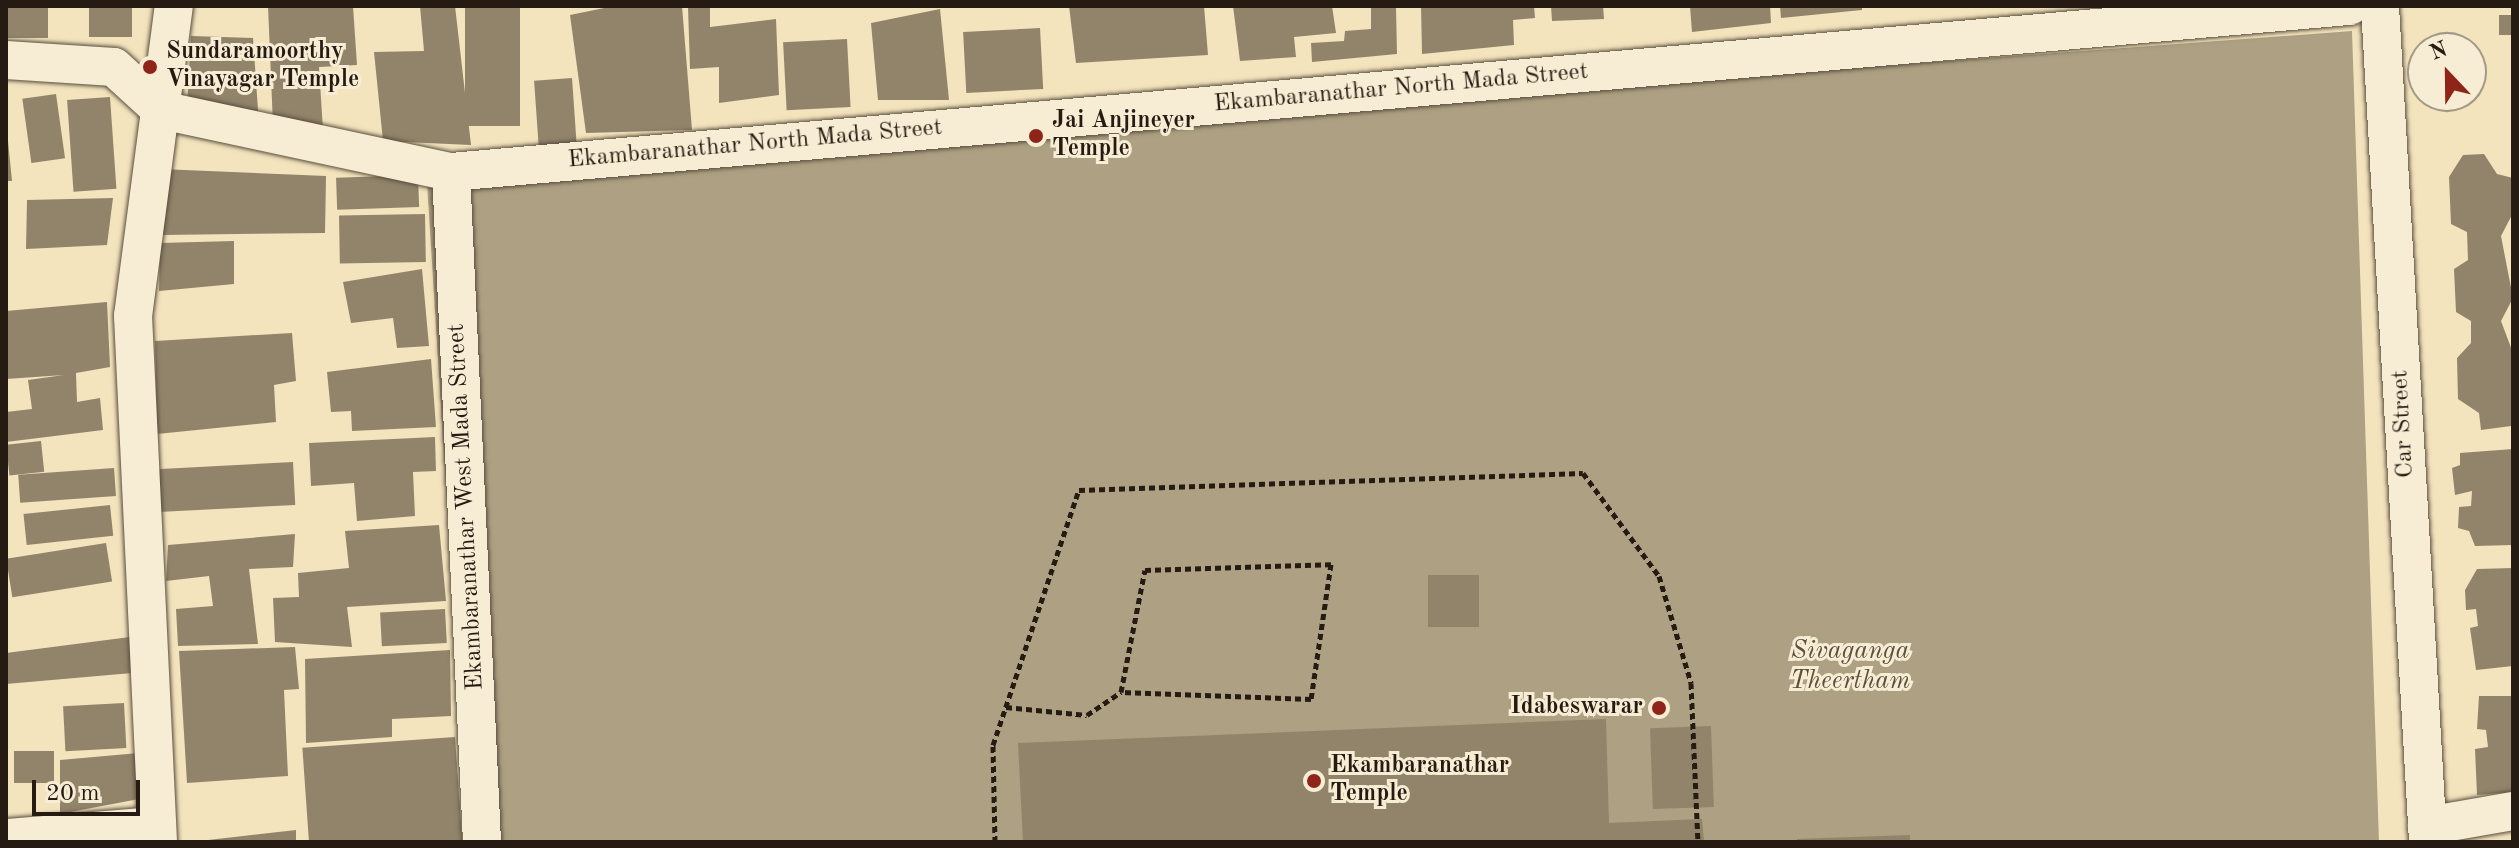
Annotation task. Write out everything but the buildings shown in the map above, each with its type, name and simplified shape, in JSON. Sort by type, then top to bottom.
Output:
[{"type":"street","points":[[6,838],[157,834],[133,316],[174,6]]},
{"type":"street","name":"Ekambaranathar North Mada Street","points":[[161,110],[451,172],[2350,6]]},
{"type":"street","name":"Car Street","points":[[2380,6],[2428,834]]},
{"type":"street","points":[[6,60],[114,67],[161,110]]},
{"type":"street","name":"Ekambaranathar West Mada Street","points":[[451,172],[482,842]]},
{"type":"street","points":[[2428,834],[2513,811]]},
{"type":"path","points":[[995,842],[993,745],[1079,490],[1583,473],[1659,576],[1691,683],[1698,842]]},
{"type":"path","points":[[1006,707],[1087,715],[1121,692],[1311,699],[1331,564],[1145,570],[1121,692]]},
{"type":"water","name":"Sivaganga Theertham","points":[[2352,31],[2379,842],[468,842],[426,166],[451,172]]},
{"type":"place","name":"Sundaramoorthy Vinayagar Temple","points":[[150,67]]},
{"type":"place","name":"Jai Anjineyer Temple","points":[[1036,136]]},
{"type":"place","name":"Idabeswarar","points":[[1659,708]]},
{"type":"place","name":"Ekambaranathar Temple","points":[[1314,781]]}]
